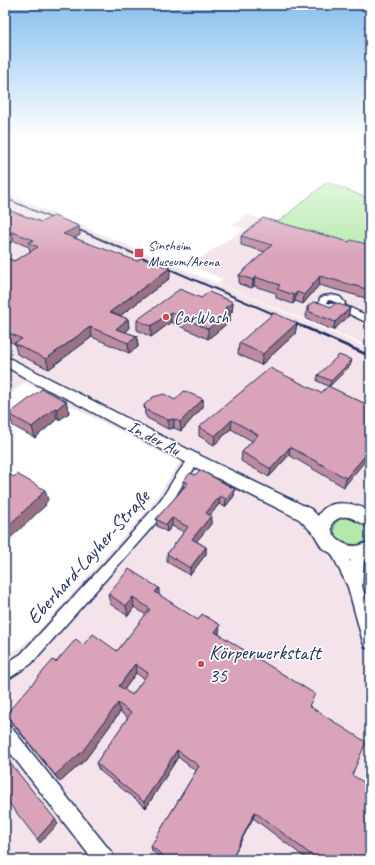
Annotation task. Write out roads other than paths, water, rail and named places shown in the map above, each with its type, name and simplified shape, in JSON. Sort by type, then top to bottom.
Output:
[{"type":"street","points":[[339,306],[370,320]]},
{"type":"street","name":"In der Au","points":[[5,360],[54,388],[82,400],[142,433],[325,524],[330,543],[336,548]]},
{"type":"street","name":"Eberhard-Layher-Straße","points":[[5,673],[26,659],[117,559],[164,505],[178,482],[195,460]]},
{"type":"street","points":[[325,524],[339,510],[362,509],[363,515],[370,520]]},
{"type":"street","points":[[336,548],[351,554],[366,552]]},
{"type":"street","points":[[336,548],[355,586],[370,642]]},
{"type":"street","points":[[355,586],[357,558],[366,552]]},
{"type":"street","points":[[5,732],[106,860]]},
{"type":"railway","points":[[5,198],[58,221]]},
{"type":"railway","points":[[56,220],[306,328]]},
{"type":"railway","points":[[304,327],[370,356]]},
{"type":"place","name":"Sinsheim Museum/Arena","points":[[139,253]]},
{"type":"place","name":"CarWash","points":[[166,317]]},
{"type":"place","name":"Körperwerkstatt 35","points":[[201,664]]}]
